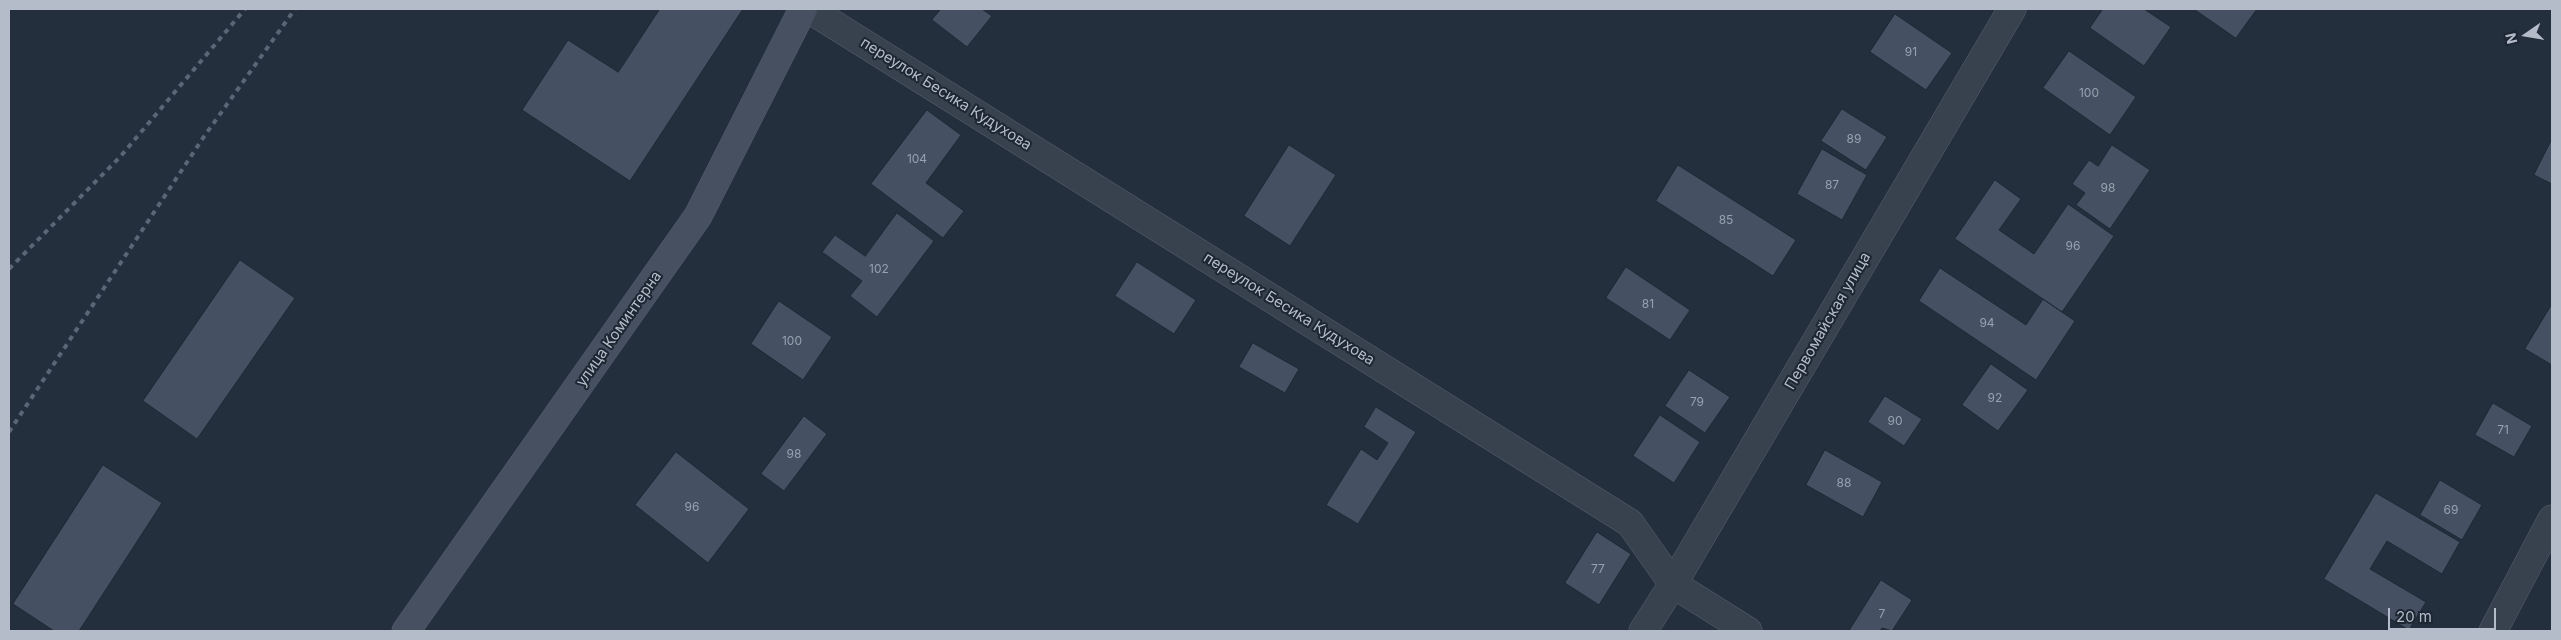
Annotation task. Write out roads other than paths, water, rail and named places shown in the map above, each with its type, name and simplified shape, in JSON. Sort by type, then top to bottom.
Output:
[{"type":"street","name":"улица Коминтерна","points":[[406,631],[698,216],[803,9]]},
{"type":"street","name":"переулок Бесика Кудухова","points":[[809,9],[1630,523],[1673,584],[1748,631]]},
{"type":"street","name":"Первомайская улица","points":[[1643,631],[1673,584],[2012,9]]},
{"type":"street","points":[[2492,631],[2552,519]]},
{"type":"railway","points":[[9,269],[120,157],[245,9]]},
{"type":"railway","points":[[9,432],[203,138],[295,9]]}]
